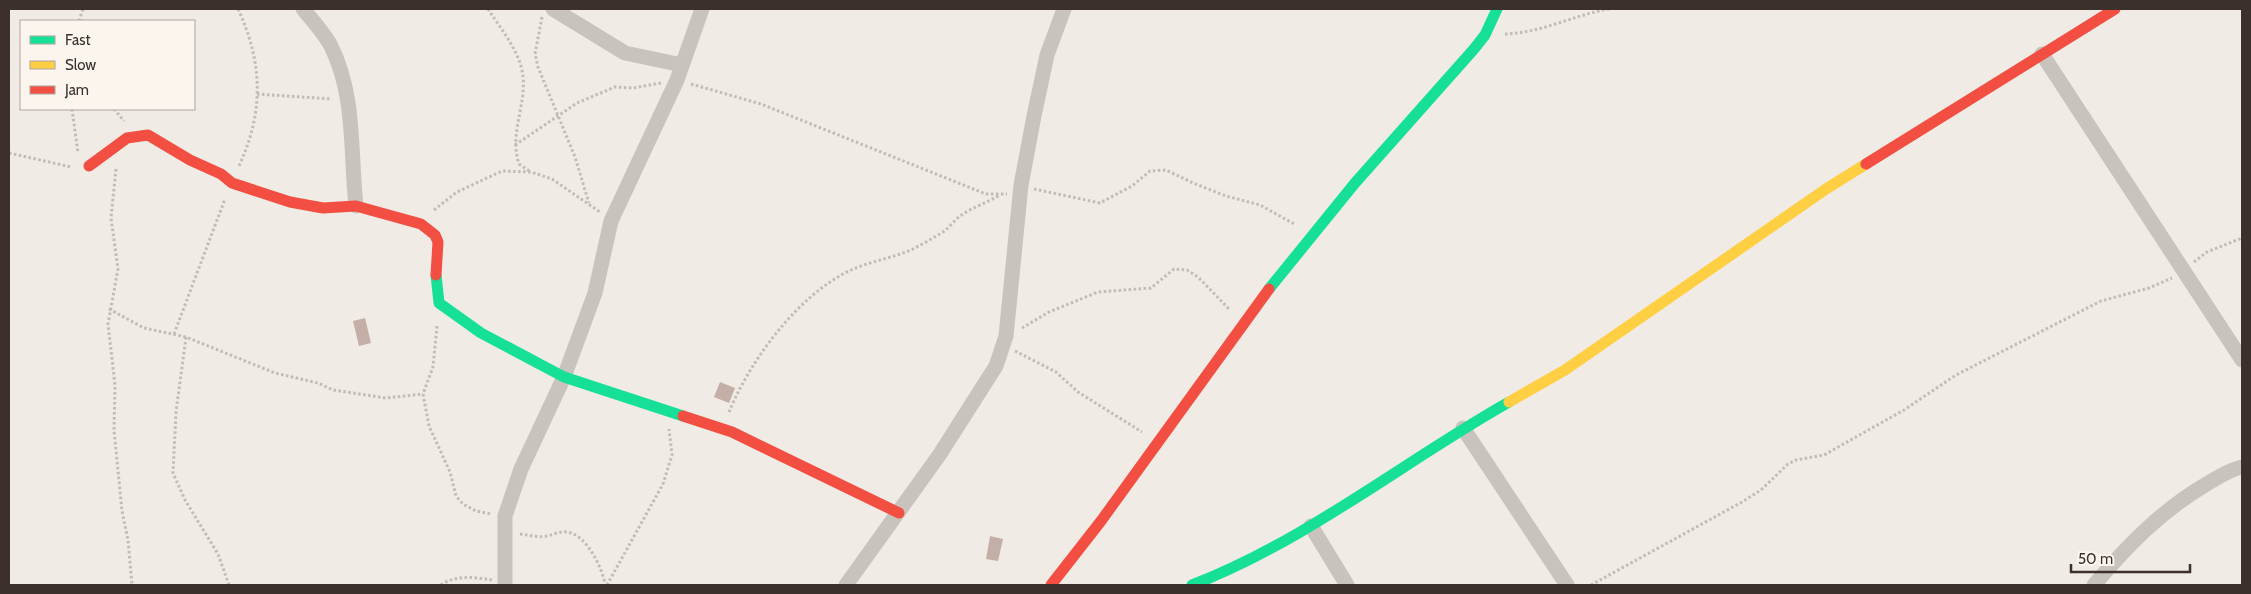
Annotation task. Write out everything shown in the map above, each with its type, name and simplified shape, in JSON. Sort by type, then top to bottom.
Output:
[{"type":"street","points":[[303,9],[330,45],[351,109],[352,167],[356,206]]},
{"type":"street","points":[[553,9],[625,53],[680,72]]},
{"type":"street","points":[[504,582],[505,524],[521,469],[564,377],[595,293],[612,221],[680,72],[702,9]]},
{"type":"street","points":[[846,585],[940,454],[996,366],[1005,340],[1021,190],[1047,55],[1064,9]]},
{"type":"street","points":[[1051,585],[1088,540],[1244,322],[1369,168],[1485,35],[1497,9]]},
{"type":"street","points":[[1192,585],[1222,573],[1311,526],[1463,428],[1565,370],[1826,189],[2115,9]]},
{"type":"street","points":[[2042,54],[2187,270],[2242,360]]},
{"type":"street","points":[[84,166],[136,135],[148,135],[190,160],[221,174],[232,183],[290,202],[323,208],[356,206],[421,224],[436,235],[438,242],[436,257],[439,303],[446,310],[481,333],[564,377],[722,429],[899,513]]},
{"type":"street","points":[[1463,428],[1567,585]]},
{"type":"street","points":[[2094,585],[2135,539],[2177,502],[2230,470],[2242,467]]},
{"type":"street","points":[[1311,526],[1347,585]]},
{"type":"path","points":[[174,334],[197,275],[207,242],[252,131],[258,75],[254,54],[238,9]]},
{"type":"path","points":[[488,9],[521,63],[523,79],[515,145],[519,164],[531,172],[552,179],[589,203],[612,221]]},
{"type":"path","points":[[543,9],[535,54],[538,67],[575,157],[589,203]]},
{"type":"path","points":[[1485,35],[1512,34],[1546,27],[1594,11],[1609,9]]},
{"type":"path","points":[[515,145],[577,103],[615,87],[633,88],[680,72],[986,194],[1002,194],[1021,190],[1100,204],[1132,186],[1150,171],[1166,170],[1226,196],[1260,205],[1286,219],[1312,237]]},
{"type":"path","points":[[257,94],[348,99]]},
{"type":"path","points":[[9,153],[70,167],[84,166],[72,110]]},
{"type":"path","points":[[120,144],[111,218],[118,269],[108,324],[115,385],[114,430],[132,585]]},
{"type":"path","points":[[421,224],[436,208],[457,192],[502,171],[531,172]]},
{"type":"path","points":[[722,429],[740,385],[768,343],[787,321],[813,297],[851,270],[912,249],[944,231],[963,214],[1002,194]]},
{"type":"path","points":[[1591,585],[1742,502],[1761,490],[1788,464],[1796,460],[1824,455],[1904,410],[1956,375],[2101,301],[2150,288],[2187,270],[2207,252],[2242,238]]},
{"type":"path","points":[[1157,442],[1078,392],[1056,372],[1005,340],[1049,312],[1098,292],[1151,288],[1174,270],[1187,270],[1198,277],[1213,294],[1244,322]]},
{"type":"path","points":[[439,303],[432,367],[423,394],[428,426],[450,472],[456,496],[463,504],[476,511],[537,536],[565,531],[573,533],[597,560],[606,585]]},
{"type":"path","points":[[110,309],[144,328],[186,337],[276,373],[318,383],[333,390],[386,398],[423,394]]},
{"type":"path","points":[[186,337],[176,412],[173,473],[185,500],[218,554],[228,585]]},
{"type":"path","points":[[606,585],[642,525],[669,467],[672,455],[667,411]]},
{"type":"path","points":[[441,585],[452,579],[464,578],[504,582]]},
{"type":"building","points":[[365,318],[371,343],[359,346],[353,321]]},
{"type":"building","points":[[720,382],[735,388],[729,403],[714,397]]},
{"type":"building","points":[[990,536],[1003,539],[998,561],[986,559]]},
{"type":"traffic: fast","points":[[1269,289],[1355,183],[1474,49],[1485,35],[1497,9]]},
{"type":"traffic: fast","points":[[436,275],[439,303],[481,333],[564,377],[683,416]]},
{"type":"traffic: fast","points":[[1192,585],[1234,567],[1314,524],[1509,402]]},
{"type":"traffic: slow","points":[[1509,402],[1565,370],[1826,189],[1866,164]]},
{"type":"traffic: jam","points":[[1866,164],[2115,9]]},
{"type":"traffic: jam","points":[[89,166],[127,138],[148,135],[190,160],[221,174],[232,183],[290,202],[323,208],[356,206],[421,224],[435,235],[438,242],[436,275]]},
{"type":"traffic: jam","points":[[1051,585],[1101,521],[1269,289]]},
{"type":"traffic: jam","points":[[683,416],[732,432],[899,513]]}]
